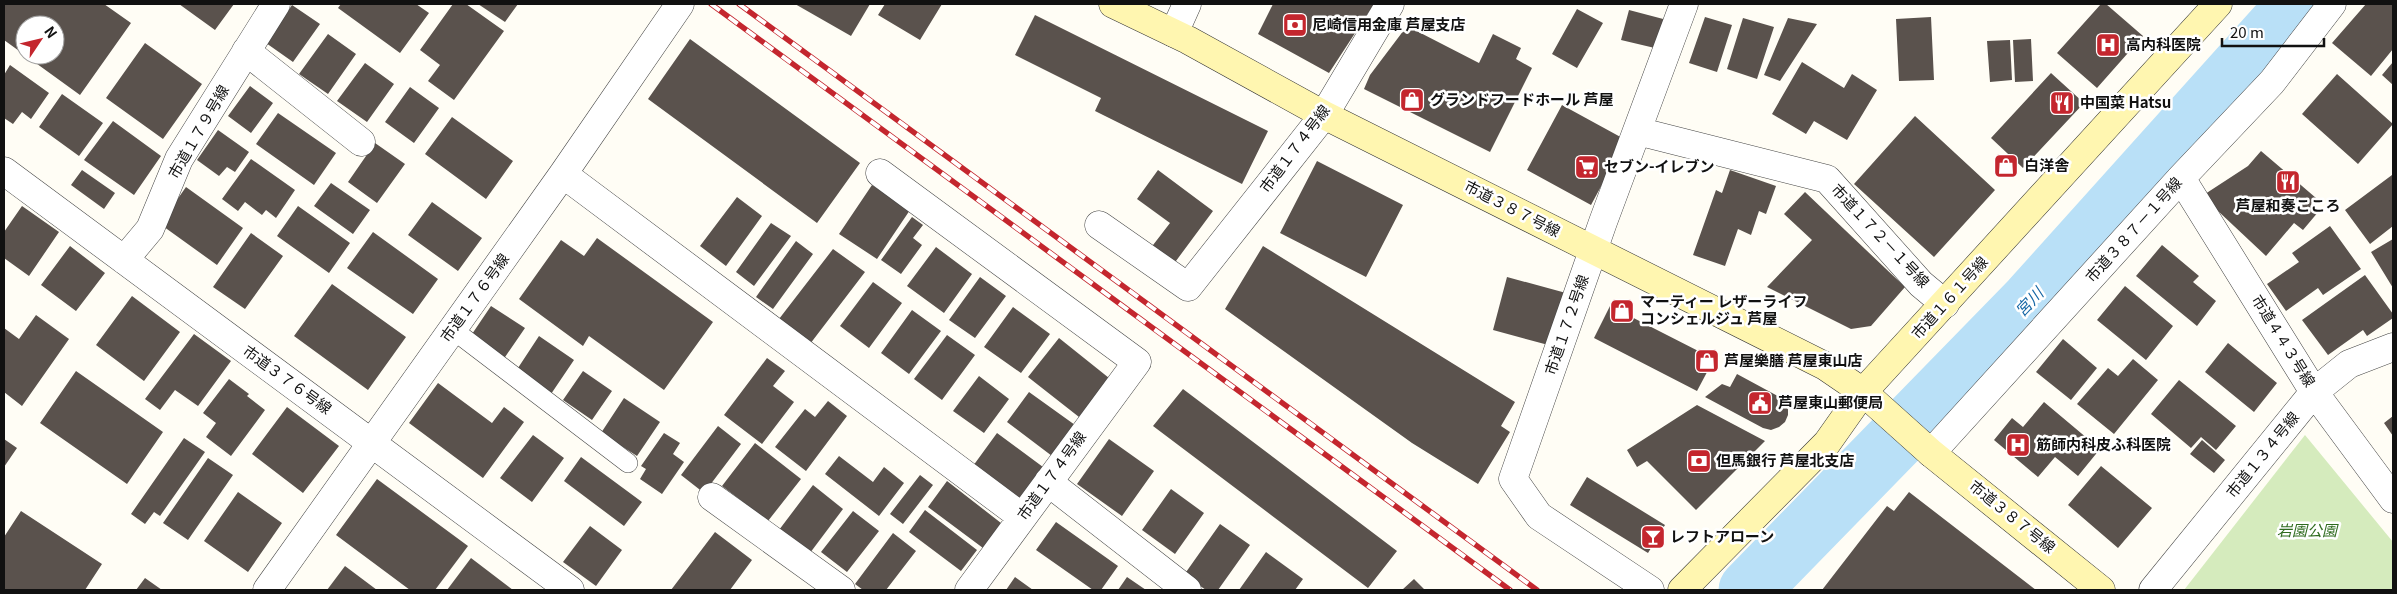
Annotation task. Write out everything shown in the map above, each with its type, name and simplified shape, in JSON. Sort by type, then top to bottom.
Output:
[{"type":"street","name":"市道１７９号線","points":[[124,260],[150,229],[179,159],[276,4]]},
{"type":"street","name":"市道１７６号線","points":[[267,590],[563,174],[680,4]]},
{"type":"street","name":"市道３８７号線","points":[[1113,4],[1174,33],[1324,115],[1825,366],[1863,392],[1927,449],[2101,590]]},
{"type":"street","points":[[1174,33],[1187,4]]},
{"type":"street","name":"市道１７４号線","points":[[1099,225],[1188,287],[1324,115],[1390,4]]},
{"type":"street","name":"市道１７２号線","points":[[1650,590],[1539,516],[1513,480],[1593,250],[1684,4]]},
{"type":"street","name":"市道３８７－１号線","points":[[1927,449],[2272,82],[2332,4]]},
{"type":"street","name":"市道１６１号線","points":[[1682,590],[1828,443],[1863,392],[1945,304],[2213,5]]},
{"type":"street","points":[[246,51],[361,142]]},
{"type":"street","name":"市道１７２－１号線","points":[[1637,130],[1827,179],[1921,284],[1945,304]]},
{"type":"street","name":"市道３７６号線","points":[[4,171],[570,590]]},
{"type":"street","name":"市道１７４号線","points":[[880,173],[1136,362],[968,590]]},
{"type":"street","points":[[563,174],[1022,517]]},
{"type":"street","name":"市道４４３号線","points":[[2181,178],[2314,392],[2393,499]]},
{"type":"street","name":"市道１３４号線","points":[[2153,590],[2314,392],[2348,364],[2393,347]]},
{"type":"street","points":[[1048,482],[1187,590]]},
{"type":"street","points":[[712,497],[841,590]]},
{"type":"lane","points":[[452,329],[628,463]]},
{"type":"green space","name":"岩園公園","points":[[2305,435],[2393,542],[2393,590],[2184,590]]},
{"type":"building","points":[[4,4],[104,4],[131,23],[80,95],[39,65],[65,65],[65,15],[15,15],[15,48],[4,40]]},
{"type":"building","points":[[179,4],[234,4],[215,30]]},
{"type":"building","points":[[341,4],[416,4],[429,13],[400,53],[338,8]]},
{"type":"building","points":[[453,4],[466,4],[504,31],[454,100],[428,81],[440,65],[420,50]]},
{"type":"building","points":[[478,4],[518,4],[505,22]]},
{"type":"building","points":[[795,4],[870,4],[851,36]]},
{"type":"building","points":[[885,4],[942,4],[920,40],[878,15]]},
{"type":"building","points":[[1273,4],[1374,4],[1329,73],[1258,34]]},
{"type":"building","points":[[2101,4],[2106,4],[2143,36],[2097,88],[2057,53]]},
{"type":"building","points":[[2366,4],[2393,4],[2393,49],[2371,76],[2332,43]]},
{"type":"building","points":[[292,5],[320,24],[293,62],[266,43]]},
{"type":"building","points":[[1577,9],[1603,23],[1577,68],[1552,54]]},
{"type":"building","points":[[1629,10],[1667,20],[1659,49],[1621,40]]},
{"type":"building","points":[[1035,15],[1268,131],[1242,184],[1095,111],[1101,98],[1015,55]]},
{"type":"building","points":[[1705,17],[1732,25],[1717,72],[1689,63]]},
{"type":"building","points":[[1931,17],[1934,80],[1899,81],[1896,19]]},
{"type":"building","points":[[1743,18],[1774,27],[1757,79],[1727,69]]},
{"type":"building","points":[[1788,18],[1817,24],[1780,81],[1764,75]]},
{"type":"building","points":[[1407,26],[1479,63],[1493,34],[1521,48],[1516,59],[1532,68],[1490,152],[1364,89],[1370,75]]},
{"type":"building","points":[[328,34],[356,54],[328,94],[299,74]]},
{"type":"building","points":[[690,39],[860,163],[817,223],[648,99]]},
{"type":"building","points":[[2031,39],[2033,81],[2015,82],[2013,40]]},
{"type":"building","points":[[2010,40],[2012,80],[1990,82],[1987,41]]},
{"type":"building","points":[[145,43],[202,84],[163,139],[106,98]]},
{"type":"building","points":[[1802,62],[1844,88],[1852,74],[1877,90],[1847,140],[1814,121],[1806,134],[1772,114]]},
{"type":"building","points":[[2393,62],[2393,85],[2382,75]]},
{"type":"building","points":[[365,63],[394,84],[367,122],[337,101]]},
{"type":"building","points":[[10,65],[49,93],[31,119],[22,112],[13,124],[4,118],[4,75]]},
{"type":"building","points":[[2051,73],[2084,103],[2023,168],[1991,138]]},
{"type":"building","points":[[2337,74],[2393,124],[2358,164],[2302,114]]},
{"type":"building","points":[[250,86],[273,103],[251,133],[228,116]]},
{"type":"building","points":[[410,87],[439,108],[414,143],[385,122]]},
{"type":"building","points":[[62,94],[103,123],[79,156],[39,127]]},
{"type":"building","points":[[1562,105],[1626,140],[1591,205],[1527,170]]},
{"type":"building","points":[[278,113],[336,153],[314,185],[256,144]]},
{"type":"building","points":[[1915,116],[1995,190],[1934,257],[1854,184]]},
{"type":"building","points":[[452,117],[513,161],[486,199],[425,154]]},
{"type":"building","points":[[113,121],[161,156],[134,195],[84,160]]},
{"type":"building","points":[[218,130],[249,152],[235,172],[227,167],[219,176],[197,160]]},
{"type":"building","points":[[375,143],[405,164],[377,203],[348,182]]},
{"type":"building","points":[[2261,151],[2316,198],[2311,204],[2319,211],[2303,230],[2294,223],[2266,256],[2202,196],[2248,166]]},
{"type":"building","points":[[251,159],[295,190],[276,218],[266,210],[262,215],[245,202],[238,211],[222,199]]},
{"type":"building","points":[[1317,161],[1403,205],[1366,277],[1280,233]]},
{"type":"building","points":[[82,170],[115,193],[104,209],[71,185]]},
{"type":"building","points":[[1158,170],[1213,211],[1173,265],[1150,249],[1170,223],[1137,199]]},
{"type":"building","points":[[1730,170],[1776,186],[1766,214],[1759,211],[1751,235],[1738,229],[1725,266],[1693,255],[1716,190],[1722,193]]},
{"type":"building","points":[[2392,175],[2393,226],[2370,244],[2345,210]]},
{"type":"building","points":[[331,183],[370,210],[353,234],[314,206]]},
{"type":"building","points":[[872,185],[910,210],[877,259],[839,234]]},
{"type":"building","points":[[186,187],[243,228],[217,265],[160,224]]},
{"type":"building","points":[[1805,192],[1905,287],[1871,326],[1851,329],[1767,287],[1812,240],[1784,214]]},
{"type":"building","points":[[737,197],[762,216],[726,266],[700,246]]},
{"type":"building","points":[[432,202],[482,238],[458,271],[408,235]]},
{"type":"building","points":[[22,206],[59,232],[29,276],[4,258],[4,232]]},
{"type":"building","points":[[298,206],[350,243],[329,273],[277,236]]},
{"type":"building","points":[[912,217],[923,225],[913,238],[922,245],[901,274],[881,260]]},
{"type":"building","points":[[771,223],[791,236],[754,286],[736,272]]},
{"type":"building","points":[[2330,226],[2361,269],[2323,295],[2318,288],[2286,311],[2267,284],[2299,262],[2292,253]]},
{"type":"building","points":[[373,232],[438,279],[413,314],[347,268]]},
{"type":"building","points":[[251,233],[283,256],[245,309],[213,287]]},
{"type":"building","points":[[597,238],[713,322],[664,390],[589,336],[583,346],[519,299],[561,240],[584,256]]},
{"type":"building","points":[[2393,239],[2393,288],[2371,252]]},
{"type":"building","points":[[796,241],[813,254],[773,309],[756,297]]},
{"type":"building","points":[[2162,245],[2199,276],[2193,282],[2216,301],[2197,326],[2136,276]]},
{"type":"building","points":[[70,246],[105,273],[76,311],[41,285]]},
{"type":"building","points":[[1263,246],[1515,402],[1501,426],[1510,432],[1478,484],[1412,443],[1225,309]]},
{"type":"building","points":[[936,247],[972,274],[944,313],[907,286]]},
{"type":"building","points":[[833,249],[865,272],[810,344],[779,319]]},
{"type":"building","points":[[2365,275],[2393,314],[2393,318],[2367,336],[2363,330],[2328,355],[2302,320]]},
{"type":"building","points":[[980,277],[1006,296],[975,338],[949,320]]},
{"type":"building","points":[[1507,277],[1566,293],[1552,346],[1493,330]]},
{"type":"building","points":[[873,282],[902,303],[869,348],[840,326]]},
{"type":"building","points":[[332,284],[406,337],[368,390],[294,336]]},
{"type":"building","points":[[2125,286],[2173,326],[2146,360],[2097,320]]},
{"type":"building","points":[[132,296],[180,332],[144,381],[96,345]]},
{"type":"building","points":[[491,306],[525,328],[503,360],[470,337]]},
{"type":"building","points":[[1610,306],[1714,359],[1697,391],[1594,338]]},
{"type":"building","points":[[1013,307],[1050,334],[1021,373],[984,347]]},
{"type":"building","points":[[912,310],[941,331],[909,374],[881,353]]},
{"type":"building","points":[[36,315],[69,339],[22,406],[4,392],[4,328],[19,339]]},
{"type":"building","points":[[194,334],[231,361],[198,406],[175,390],[160,410],[145,399]]},
{"type":"building","points":[[947,335],[975,355],[942,400],[914,379]]},
{"type":"building","points":[[539,336],[574,360],[551,394],[516,371]]},
{"type":"building","points":[[1059,338],[1109,378],[1079,417],[1028,377]]},
{"type":"building","points":[[2063,339],[2097,368],[2071,400],[2036,372]]},
{"type":"building","points":[[2228,343],[2277,383],[2254,412],[2205,372]]},
{"type":"building","points":[[767,358],[785,371],[773,386],[794,402],[762,444],[724,415]]},
{"type":"building","points":[[2133,359],[2158,380],[2114,434],[2077,404],[2108,368],[2118,376]]},
{"type":"building","points":[[76,371],[163,432],[127,484],[40,423]]},
{"type":"building","points":[[583,371],[612,391],[592,420],[563,400]]},
{"type":"building","points":[[1737,374],[1783,399],[1788,406],[1788,415],[1785,422],[1771,430],[1763,428],[1705,397],[1722,384],[1730,387]]},
{"type":"building","points":[[979,376],[1009,399],[984,433],[953,411]]},
{"type":"building","points":[[229,379],[249,394],[247,396],[265,410],[231,456],[206,437],[216,423],[203,413]]},
{"type":"building","points":[[2179,380],[2236,426],[2216,450],[2201,437],[2191,448],[2151,414]]},
{"type":"building","points":[[438,383],[492,423],[504,407],[524,422],[483,478],[409,423]]},
{"type":"building","points":[[1183,389],[1397,551],[1368,588],[1153,426]]},
{"type":"building","points":[[1029,392],[1075,425],[1052,456],[1007,422]]},
{"type":"building","points":[[624,398],[660,422],[637,456],[601,433]]},
{"type":"building","points":[[828,401],[847,416],[806,471],[775,447],[805,409],[815,417]]},
{"type":"building","points":[[2044,402],[2100,449],[2078,476],[2055,457],[2038,477],[1994,440],[2012,418],[2023,427]]},
{"type":"building","points":[[1697,405],[1765,441],[1696,510],[1647,461],[1637,467],[1627,450]]},
{"type":"building","points":[[287,407],[339,446],[303,493],[252,454]]},
{"type":"building","points":[[2393,416],[2393,436],[2384,423]]},
{"type":"building","points":[[718,426],[741,444],[704,493],[681,475]]},
{"type":"building","points":[[664,433],[680,443],[673,454],[684,462],[662,494],[640,479],[646,469],[641,466]]},
{"type":"building","points":[[997,433],[1043,467],[1019,500],[973,466]]},
{"type":"building","points":[[533,435],[564,458],[532,502],[500,478]]},
{"type":"building","points":[[184,438],[205,452],[160,516],[154,512],[145,524],[131,514]]},
{"type":"building","points":[[4,439],[17,448],[4,467]]},
{"type":"building","points":[[1109,439],[1154,471],[1122,516],[1077,484]]},
{"type":"building","points":[[2202,440],[2225,460],[2214,473],[2190,454]]},
{"type":"building","points":[[755,443],[801,479],[768,521],[722,486]]},
{"type":"building","points":[[839,456],[873,482],[884,467],[904,483],[879,516],[825,474]]},
{"type":"building","points":[[581,457],[642,502],[624,526],[564,481]]},
{"type":"building","points":[[208,458],[233,475],[188,540],[163,523]]},
{"type":"building","points":[[2101,466],[2152,508],[2118,548],[2068,505]]},
{"type":"building","points":[[920,475],[933,485],[903,524],[890,514]]},
{"type":"building","points":[[1587,477],[1665,525],[1648,553],[1570,505]]},
{"type":"building","points":[[377,479],[468,546],[435,590],[410,590],[336,535]]},
{"type":"building","points":[[947,481],[1001,523],[983,548],[928,507]]},
{"type":"building","points":[[813,485],[843,509],[810,553],[779,530]]},
{"type":"building","points":[[1171,489],[1204,513],[1175,554],[1142,530]]},
{"type":"building","points":[[238,492],[282,523],[248,572],[204,541]]},
{"type":"building","points":[[1909,492],[2036,590],[1822,590],[1887,506],[1894,511]]},
{"type":"building","points":[[925,510],[977,550],[961,571],[909,532]]},
{"type":"building","points":[[21,511],[102,564],[85,590],[4,590],[4,537]]},
{"type":"building","points":[[853,511],[879,531],[847,572],[821,552]]},
{"type":"building","points":[[1056,522],[1118,566],[1101,590],[1093,590],[1036,550]]},
{"type":"building","points":[[1220,524],[1250,545],[1218,590],[1206,590],[1184,575]]},
{"type":"building","points":[[590,526],[622,550],[596,586],[563,562]]},
{"type":"building","points":[[715,532],[752,560],[730,590],[671,590]]},
{"type":"building","points":[[893,533],[916,551],[886,590],[863,590],[855,584]]},
{"type":"building","points":[[1266,552],[1303,579],[1295,590],[1239,590]]},
{"type":"building","points":[[471,558],[513,590],[447,590]]},
{"type":"building","points":[[345,566],[377,590],[327,590]]},
{"type":"building","points":[[1015,577],[1033,590],[1006,590]]},
{"type":"building","points":[[1127,577],[1146,590],[1118,590]]},
{"type":"building","points":[[145,578],[162,590],[136,590]]},
{"type":"building","points":[[1414,579],[1425,590],[1402,590]]},
{"type":"waterway","name":"宮川","points":[[1749,590],[2031,301],[2298,4]]},
{"type":"railway","points":[[711,4],[1510,590]]},
{"type":"railway","points":[[739,4],[1537,590]]},
{"type":"place","name":"尼崎信用金庫 芦屋支店","points":[[1295,25]]},
{"type":"place","name":"高内科医院","points":[[2108,45]]},
{"type":"place","name":"グランドフードホール 芦屋","points":[[1412,100]]},
{"type":"place","name":"中国菜 Hatsu","points":[[2062,103]]},
{"type":"place","name":"白洋舎","points":[[2006,166]]},
{"type":"place","name":"セブン-イレブン","points":[[1587,167]]},
{"type":"place","name":"芦屋和奏こころ","points":[[2288,182]]},
{"type":"place","name":"マーティー レザーライフ コンシェルジュ 芦屋","points":[[1622,311]]},
{"type":"place","name":"芦屋樂膳 芦屋東山店","points":[[1707,361]]},
{"type":"place","name":"芦屋東山郵便局","points":[[1760,403]]},
{"type":"place","name":"筋師内科皮ふ科医院","points":[[2018,445]]},
{"type":"place","name":"但馬銀行 芦屋北支店","points":[[1699,461]]},
{"type":"place","name":"レフトアローン","points":[[1653,537]]}]
